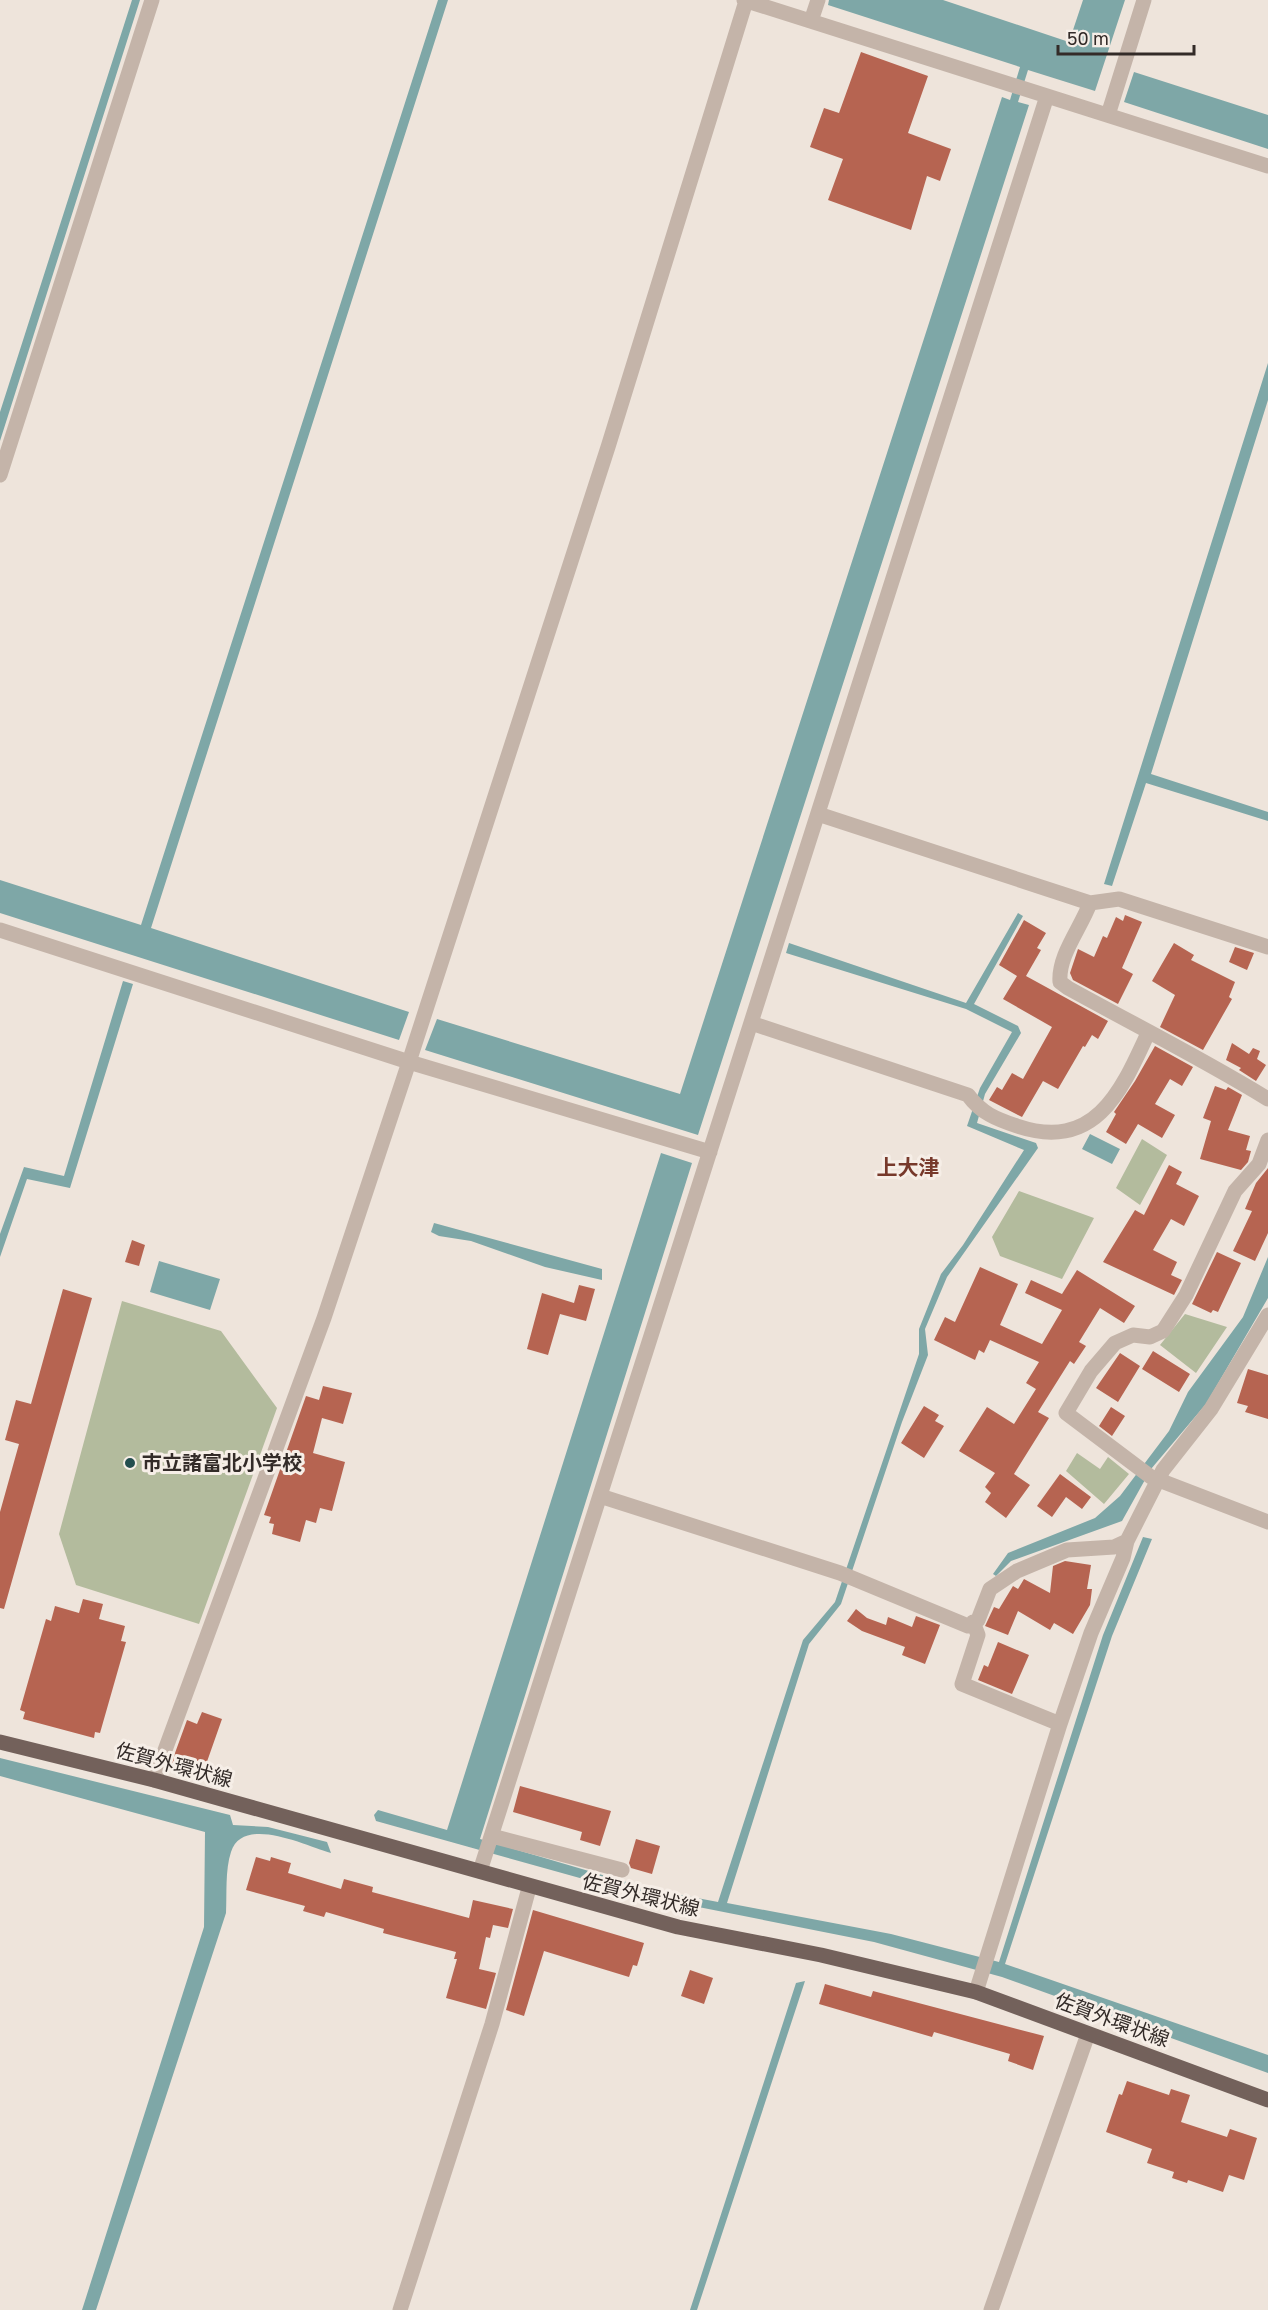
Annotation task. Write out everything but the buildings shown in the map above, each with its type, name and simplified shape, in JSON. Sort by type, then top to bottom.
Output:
[{"type":"main road","name":"佐賀外環状線","points":[[0,1742],[154,1780],[480,1871],[529,1888],[678,1927],[821,1955],[976,1992],[1268,2100]]},
{"type":"street","points":[[0,475],[152,0]]},
{"type":"street","points":[[154,1780],[324,1317],[410,1062],[604,458],[745,0],[1268,166]]},
{"type":"street","points":[[811,21],[818,0]]},
{"type":"street","points":[[1108,115],[1144,0]]},
{"type":"street","points":[[480,1871],[1047,96]]},
{"type":"street","points":[[818,814],[1090,903],[1119,899],[1268,947]]},
{"type":"street","points":[[1090,903],[1082,924],[1059,968],[1060,982],[1148,1033],[1231,1075],[1268,1100]]},
{"type":"street","points":[[0,930],[410,1062],[710,1152]]},
{"type":"street","points":[[751,1023],[968,1095],[984,1113],[1031,1131],[1060,1131],[1086,1125],[1106,1109],[1125,1083],[1148,1033]]},
{"type":"street","points":[[1268,1140],[1259,1164],[1235,1191],[1186,1295],[1163,1331],[1150,1337],[1133,1335],[1115,1343],[1091,1371],[1066,1413],[1136,1468],[1155,1479],[1268,1522]]},
{"type":"street","points":[[976,1992],[1060,1724],[1091,1633],[1123,1558],[1127,1541],[1155,1479],[1211,1409],[1268,1315]]},
{"type":"street","points":[[600,1496],[847,1575],[968,1626],[978,1620],[990,1589],[1017,1571],[1067,1550],[1114,1547],[1127,1541]]},
{"type":"street","points":[[973,1622],[978,1635],[962,1684],[1060,1724]]},
{"type":"street","points":[[491,1837],[622,1870]]},
{"type":"street","points":[[400,2310],[492,2024],[529,1888]]},
{"type":"street","points":[[991,2310],[1088,2034]]},
{"type":"green space","points":[[1142,1139],[1167,1155],[1140,1205],[1116,1188]]},
{"type":"green space","points":[[1019,1191],[1094,1218],[1062,1279],[1000,1256],[992,1237]]},
{"type":"green space","points":[[122,1301],[221,1331],[277,1408],[199,1624],[76,1585],[59,1534]]},
{"type":"green space","points":[[1185,1314],[1227,1327],[1196,1373],[1160,1345]]},
{"type":"green space","points":[[1077,1453],[1100,1469],[1108,1457],[1129,1474],[1104,1504],[1066,1471]]},
{"type":"water","points":[[132,0],[140,0],[0,441],[0,412]]},
{"type":"water","points":[[438,0],[448,0],[151,928],[409,1012],[399,1040],[0,913],[0,880],[141,925]]},
{"type":"water","points":[[829,0],[943,0],[1069,42],[1083,0],[1125,0],[1095,91],[1028,70],[1018,102],[1029,105],[698,1135],[425,1050],[437,1019],[680,1094],[1002,97],[1010,100],[1020,67],[828,5]]},
{"type":"water","points":[[1134,72],[1268,115],[1268,149],[1124,102]]},
{"type":"water","points":[[1268,363],[1268,400],[1151,774],[1268,812],[1268,821],[1146,783],[1112,886],[1104,884]]},
{"type":"water","points":[[1018,913],[1023,916],[974,1004],[1018,1026],[1021,1033],[985,1094],[977,1123],[1036,1143],[1038,1148],[947,1277],[925,1329],[928,1355],[902,1422],[841,1604],[809,1644],[727,1903],[891,1934],[999,1962],[1103,1635],[1143,1537],[1152,1539],[1112,1636],[1005,1964],[1268,2055],[1268,2073],[1002,1977],[874,1942],[648,1897],[376,1821],[374,1815],[378,1810],[447,1830],[661,1153],[692,1163],[480,1839],[650,1889],[718,1902],[803,1640],[835,1602],[919,1354],[919,1329],[941,1274],[963,1245],[1024,1150],[967,1126],[980,1088],[1012,1032],[966,1009],[786,953],[789,943],[966,1003]]},
{"type":"water","points":[[123,981],[133,984],[70,1188],[27,1179],[0,1257],[0,1234],[24,1167],[64,1176]]},
{"type":"water","points":[[1090,1134],[1120,1149],[1112,1164],[1082,1149]]},
{"type":"water","points":[[434,1223],[602,1269],[602,1280],[545,1267],[471,1241],[439,1236],[431,1232]]},
{"type":"water","points":[[1268,1257],[1268,1298],[1206,1404],[1151,1469],[1122,1521],[1011,1561],[996,1576],[993,1574],[1008,1553],[1095,1518],[1120,1496],[1169,1431],[1188,1392],[1243,1317]]},
{"type":"water","points":[[159,1261],[220,1279],[210,1310],[150,1292]]},
{"type":"water","points":[[0,1758],[230,1815],[233,1825],[268,1827],[327,1842],[331,1853],[291,1839],[261,1834],[248,1835],[238,1841],[231,1852],[227,1874],[226,1913],[96,2310],[82,2310],[204,1927],[205,1832],[0,1776]]},
{"type":"water","points":[[805,1981],[697,2310],[690,2310],[796,1983]]},
{"type":"place","name":"市立諸富北小学校","points":[[130,1463]]},
{"type":"district","name":"上大津","points":[[908,1168]]}]
